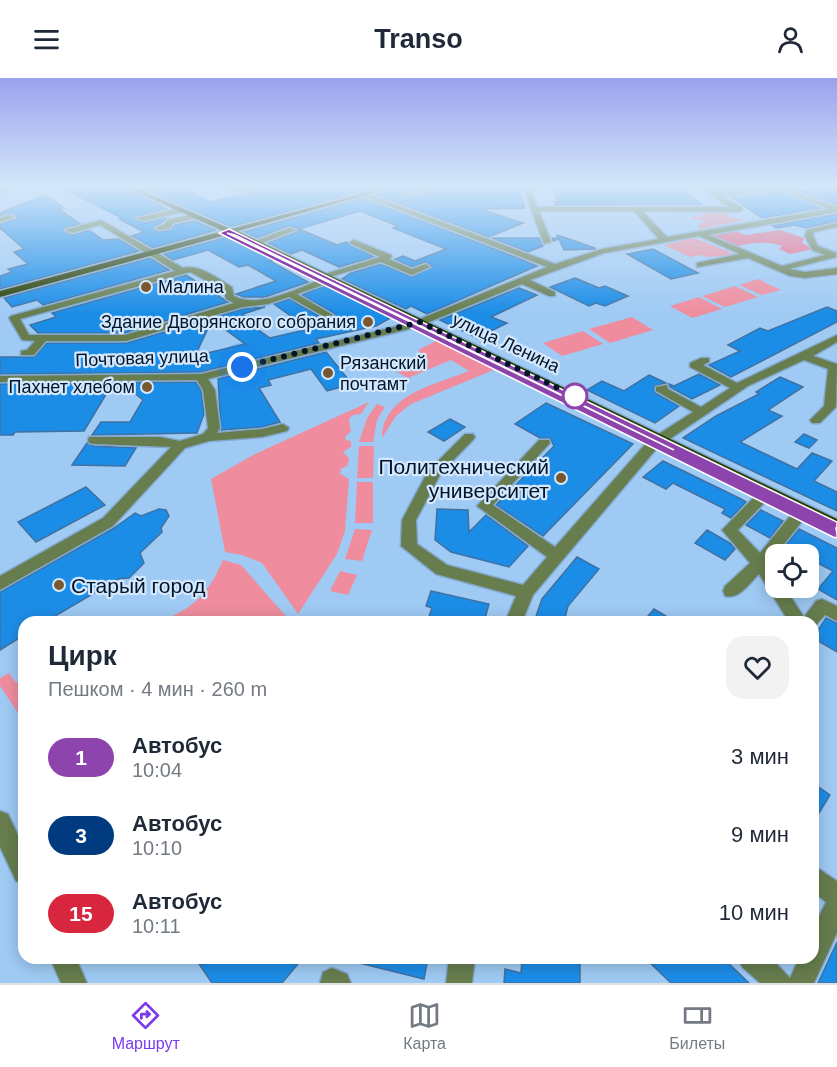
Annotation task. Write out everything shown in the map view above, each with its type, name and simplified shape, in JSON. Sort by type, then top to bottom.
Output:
[{"type":"main road","points":[[0,294],[219,229]]},
{"type":"main road","name":"улица Ленина","points":[[220,229],[837,525]]},
{"type":"main road","name":"улица Ленина","points":[[221,229],[254,243],[324,279]]},
{"type":"main road","points":[[0,288],[148,250]]},
{"type":"main road","name":"улица Ленина","points":[[658,441],[837,534]]},
{"type":"street","points":[[72,229],[69,230],[72,231]]},
{"type":"street","points":[[113,229],[180,270]]},
{"type":"street","points":[[456,229],[555,267]]},
{"type":"street","points":[[543,229],[547,242]]},
{"type":"street","points":[[655,229],[664,239]]},
{"type":"street","name":"Почтовая улица","points":[[0,380],[201,377],[416,324],[602,250],[709,229]]},
{"type":"street","points":[[815,229],[811,230],[809,237],[815,248],[834,255]]},
{"type":"street","points":[[254,243],[292,230]]},
{"type":"street","points":[[698,233],[782,269],[805,275],[837,271]]},
{"type":"street","points":[[242,304],[229,297],[229,289],[204,274],[190,269],[14,318],[26,338],[126,338],[242,304],[262,303],[387,257],[354,242]]},
{"type":"street","points":[[700,265],[749,255]]},
{"type":"street","points":[[782,269],[834,255]]},
{"type":"street","points":[[381,259],[412,272],[426,267]]},
{"type":"street","points":[[522,280],[552,294]]},
{"type":"street","points":[[290,294],[328,315]]},
{"type":"street","points":[[25,353],[30,353],[43,338]]},
{"type":"street","points":[[516,616],[526,592],[658,441],[738,388],[837,338]]},
{"type":"street","points":[[804,356],[835,367],[833,408],[816,420]]},
{"type":"street","points":[[705,360],[694,365],[738,388]]},
{"type":"street","points":[[201,377],[209,390],[214,428],[208,437]]},
{"type":"street","points":[[663,387],[660,389],[702,412]]},
{"type":"street","points":[[94,440],[160,441],[180,445],[208,437],[262,434],[283,428]]},
{"type":"street","points":[[469,437],[435,471],[409,520],[410,546],[442,570],[526,592]]},
{"type":"street","points":[[544,443],[484,506],[557,556]]},
{"type":"street","points":[[0,584],[108,522],[180,445]]},
{"type":"street","points":[[762,496],[729,531],[765,571]]},
{"type":"street","points":[[731,591],[760,563],[799,515]]},
{"type":"street","points":[[784,598],[799,616]]},
{"type":"street","points":[[809,616],[822,606],[837,614]]},
{"type":"street","points":[[4,830],[18,860]]},
{"type":"street","points":[[819,882],[837,896]]},
{"type":"street","points":[[819,945],[837,906]]},
{"type":"street","points":[[66,964],[74,983]]},
{"type":"street","points":[[459,983],[461,964]]},
{"type":"street","points":[[758,964],[779,983]]},
{"type":"street","points":[[801,983],[810,964]]},
{"type":"shaded area","points":[[729,229],[746,235],[780,230],[804,238],[802,243],[814,249],[790,254],[779,249],[782,246],[771,243],[753,243],[736,247],[704,233]]},
{"type":"shaded area","points":[[694,238],[737,255],[690,257],[664,245]]},
{"type":"shaded area","points":[[758,279],[781,290],[762,295],[739,285]]},
{"type":"shaded area","points":[[735,286],[758,297],[725,307],[702,296]]},
{"type":"shaded area","points":[[699,297],[722,309],[692,318],[670,306]]},
{"type":"shaded area","points":[[632,317],[653,330],[610,343],[589,329]]},
{"type":"shaded area","points":[[583,331],[603,344],[562,356],[543,343]]},
{"type":"shaded area","points":[[438,340],[496,369],[411,404],[396,416],[382,438],[385,423],[391,411],[401,401],[413,393],[469,371],[451,360],[408,378],[397,372],[429,361],[418,350]]},
{"type":"shaded area","points":[[369,402],[361,414],[353,415],[349,419],[351,431],[345,437],[346,440],[351,441],[351,447],[343,452],[349,458],[348,465],[341,469],[340,474],[349,479],[345,531],[337,554],[298,614],[262,563],[242,555],[225,552],[211,479],[255,454]]},
{"type":"shaded area","points":[[377,404],[385,407],[377,420],[373,442],[359,442],[367,418]]},
{"type":"shaded area","points":[[359,446],[374,446],[373,478],[357,478]]},
{"type":"shaded area","points":[[357,482],[373,482],[373,523],[355,523]]},
{"type":"shaded area","points":[[355,529],[372,530],[362,561],[345,559]]},
{"type":"shaded area","points":[[223,560],[241,565],[286,616],[171,616],[198,599]]},
{"type":"shaded area","points":[[340,571],[357,575],[348,595],[330,591]]},
{"type":"shaded area","points":[[9,673],[16,683],[18,682],[18,713],[0,686],[0,678]]},
{"type":"building","points":[[1,229],[64,229],[64,232],[73,235],[89,230],[103,240],[119,239],[139,251],[0,289],[0,276],[12,272],[8,269],[28,264],[14,252],[24,249]]},
{"type":"building","points":[[139,229],[155,229],[158,232],[172,229],[216,230],[153,248],[132,236],[144,232]]},
{"type":"building","points":[[254,229],[280,229],[257,238],[244,232]]},
{"type":"building","points":[[297,229],[300,229],[337,245],[346,242],[374,257],[339,267],[302,250],[291,254],[268,243],[297,232]]},
{"type":"building","points":[[396,229],[443,229],[537,266],[427,314],[411,306],[406,309],[342,279],[351,273],[381,264],[413,277],[432,266],[425,262],[412,267],[395,259],[403,256],[415,261],[446,249]]},
{"type":"building","points":[[468,229],[508,229],[489,237]]},
{"type":"building","points":[[557,235],[595,249],[564,250],[559,239],[553,241],[552,238],[558,238]]},
{"type":"building","points":[[230,236],[276,259],[270,261],[308,282],[265,297],[244,297],[236,294],[276,281],[248,265],[239,267],[208,250],[173,260],[164,254]]},
{"type":"building","points":[[492,238],[539,238],[543,246],[528,252]]},
{"type":"building","points":[[653,249],[698,273],[671,279],[627,254]]},
{"type":"building","points":[[150,258],[169,270],[43,305],[37,300],[12,307],[4,298]]},
{"type":"building","points":[[186,275],[228,302],[125,333],[38,333],[30,325],[56,317],[52,313]]},
{"type":"building","points":[[575,278],[599,288],[605,286],[628,296],[605,306],[596,303],[589,306],[550,287]]},
{"type":"building","points":[[328,284],[394,316],[376,326],[316,339],[319,343],[201,372],[0,374],[0,357],[34,357],[47,343],[127,343],[243,309],[265,307],[243,314],[246,317],[241,318],[270,338],[309,329],[274,304],[289,299],[324,319],[334,317],[334,313],[302,295]],"holes":[[[212,320],[245,344],[195,356]]]},
{"type":"building","points":[[519,288],[537,295],[491,317],[507,323],[477,338],[440,320]]},
{"type":"building","points":[[827,307],[837,311],[837,322],[731,377],[709,365],[740,351],[728,345],[760,328],[768,331]]},
{"type":"building","points":[[326,352],[352,384],[327,391],[311,369],[268,380],[271,385],[259,388],[280,422],[262,427],[221,430],[218,379]]},
{"type":"building","points":[[699,374],[720,385],[692,399],[670,387],[669,384],[674,386]]},
{"type":"building","points":[[649,375],[666,383],[654,386],[655,393],[679,406],[655,423],[587,390],[602,381],[624,391]]},
{"type":"building","points":[[780,377],[803,387],[768,410],[782,416],[740,442],[797,469],[812,453],[832,461],[814,481],[837,492],[837,511],[683,438],[716,416],[759,394],[756,392]]},
{"type":"building","points":[[196,382],[201,391],[204,414],[197,433],[92,435],[101,422],[130,422],[143,400],[132,391],[108,391],[84,431],[15,432],[13,435],[0,435],[0,384]]},
{"type":"building","name":"Политехнический университет","points":[[546,403],[633,444],[543,536],[496,505],[554,446],[550,438],[540,438],[515,424]]},
{"type":"building","points":[[450,419],[465,427],[444,441],[428,432]]},
{"type":"building","points":[[804,434],[817,440],[809,448],[795,442]]},
{"type":"building","points":[[87,443],[94,446],[136,448],[125,466],[72,465]]},
{"type":"building","points":[[663,461],[746,502],[731,518],[722,513],[725,509],[673,483],[666,489],[643,477]]},
{"type":"building","points":[[86,487],[105,505],[36,542],[18,522]]},
{"type":"building","name":"Старый город","points":[[159,509],[166,510],[169,516],[161,528],[162,532],[140,553],[144,563],[129,578],[118,579],[55,616],[18,616],[18,639],[0,650],[0,592],[114,528],[135,513],[141,516]]},
{"type":"building","points":[[437,509],[468,510],[469,532],[486,515],[528,546],[509,567],[451,552],[435,540]]},
{"type":"building","points":[[761,510],[783,521],[770,538],[746,525]]},
{"type":"building","points":[[799,529],[837,548],[837,600],[819,590],[833,571],[819,564],[819,544],[787,544]]},
{"type":"building","points":[[707,530],[730,543],[735,549],[725,560],[695,543]]},
{"type":"building","points":[[577,557],[599,569],[568,606],[566,616],[536,616],[542,599]]},
{"type":"building","points":[[431,591],[489,604],[486,616],[429,616],[432,608],[426,606]]},
{"type":"building","points":[[654,609],[666,616],[648,616]]},
{"type":"building","points":[[826,618],[837,623],[837,652],[819,642],[819,629]]},
{"type":"building","points":[[819,787],[830,795],[819,813]]},
{"type":"building","points":[[837,942],[837,983],[818,983]]},
{"type":"building","points":[[199,964],[298,964],[282,983],[212,983]]},
{"type":"building","points":[[363,964],[427,964],[424,979]]},
{"type":"building","points":[[522,964],[580,964],[580,983],[504,983],[505,969],[521,973]]},
{"type":"building","points":[[651,964],[729,964],[749,983],[671,983]]},
{"type":"bus line","name":"1","points":[[837,525],[662,438],[237,234],[229,231],[222,233],[439,337],[837,534]]},
{"type":"place","name":"Малина","points":[[146,287]]},
{"type":"place","name":"Здание Дворянского собрания","points":[[368,322]]},
{"type":"place","name":"Рязанский почтамт","points":[[328,373]]},
{"type":"place","name":"Пахнет хлебом","points":[[147,387]]},
{"type":"place","name":"Политехнический университет","points":[[561,478]]},
{"type":"place","name":"Старый город","points":[[59,585]]},
{"type":"route","points":[[242,367],[420,322],[575,396]]}]
